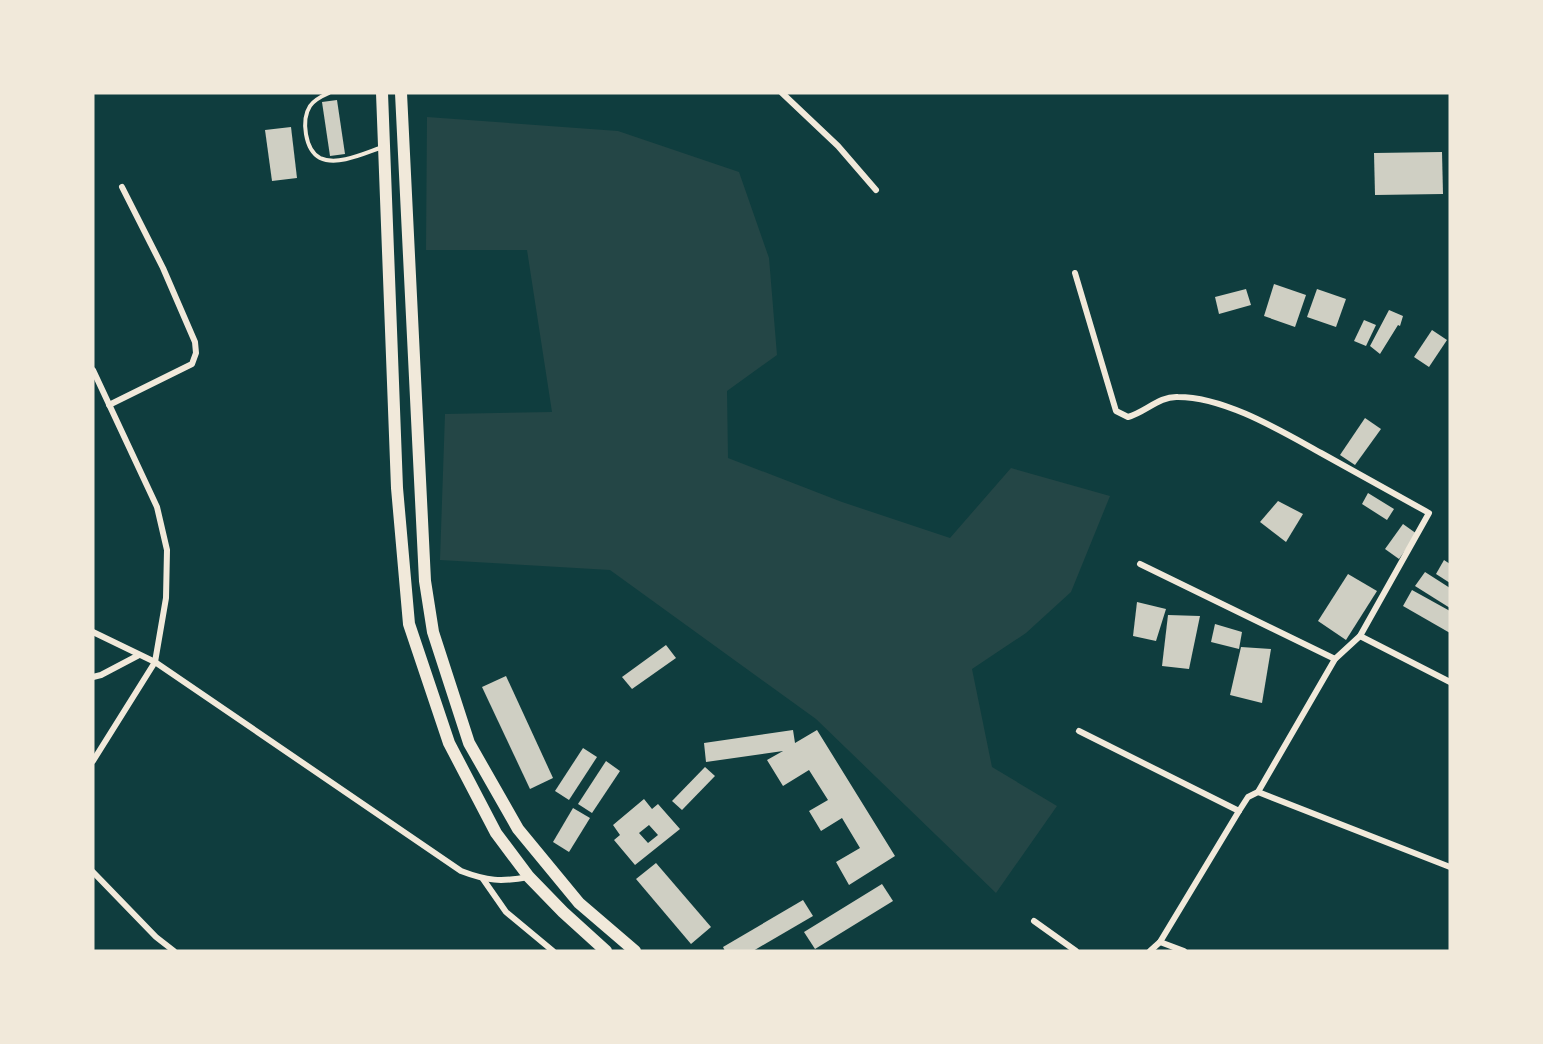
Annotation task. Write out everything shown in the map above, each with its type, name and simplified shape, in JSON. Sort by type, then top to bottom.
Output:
[{"type":"main road","points":[[382,93],[397,488],[409,624],[449,743],[496,832],[529,877],[606,951]]},
{"type":"main road","points":[[401,93],[425,581],[433,632],[468,742],[518,829],[579,903],[635,951]]},
{"type":"street","points":[[782,93],[838,146],[876,190]]},
{"type":"street","points":[[110,405],[192,364],[196,353],[195,342],[163,268],[122,188]]},
{"type":"street","points":[[1075,273],[1116,411],[1128,417],[1138,414],[1162,399],[1178,397],[1224,406],[1257,418],[1430,513],[1360,636],[1335,659],[1258,792],[1248,797],[1160,942],[1150,951]]},
{"type":"street","points":[[93,370],[158,507],[167,550],[166,598],[155,662],[93,761]]},
{"type":"street","points":[[1140,564],[1335,659]]},
{"type":"street","points":[[93,633],[155,662],[461,871],[483,879],[503,881],[529,877]]},
{"type":"street","points":[[1360,636],[1450,682]]},
{"type":"street","points":[[93,677],[139,655]]},
{"type":"street","points":[[1079,731],[1239,811]]},
{"type":"street","points":[[1258,792],[1450,867]]},
{"type":"street","points":[[93,872],[156,937],[174,951]]},
{"type":"street","points":[[483,879],[506,912],[553,951]]},
{"type":"street","points":[[1034,921],[1076,951]]},
{"type":"street","points":[[1160,942],[1184,951]]},
{"type":"lane","points":[[329,93],[310,106],[305,118],[310,149],[320,158],[333,161],[384,147]]},
{"type":"shaded area","points":[[427,117],[618,131],[739,172],[769,258],[777,355],[727,391],[728,458],[842,502],[950,538],[1011,468],[1110,496],[1071,592],[1026,633],[972,669],[992,767],[1057,806],[996,893],[816,719],[610,570],[440,560],[445,414],[552,412],[527,250],[426,250]]},
{"type":"building","points":[[337,100],[345,154],[330,156],[322,102]]},
{"type":"building","points":[[291,127],[297,178],[272,181],[265,130]]},
{"type":"building","points":[[1442,152],[1443,194],[1375,195],[1374,153]]},
{"type":"building","points":[[1274,284],[1306,295],[1295,327],[1264,316]]},
{"type":"building","points":[[1246,289],[1251,305],[1219,314],[1215,297]]},
{"type":"building","points":[[1317,289],[1346,299],[1336,327],[1307,317]]},
{"type":"building","points":[[1389,310],[1403,316],[1400,326],[1398,325],[1380,354],[1370,346]]},
{"type":"building","points":[[1364,320],[1376,325],[1366,346],[1354,341]]},
{"type":"building","points":[[1432,330],[1447,340],[1429,367],[1414,357]]},
{"type":"building","points":[[1365,418],[1381,429],[1355,465],[1340,455]]},
{"type":"building","points":[[1368,493],[1394,509],[1387,520],[1362,504]]},
{"type":"building","points":[[1278,501],[1303,514],[1286,542],[1260,522]]},
{"type":"building","points":[[1403,524],[1417,534],[1399,559],[1385,549]]},
{"type":"building","points":[[1444,560],[1450,564],[1450,583],[1436,574]]},
{"type":"building","points":[[1425,572],[1450,588],[1450,608],[1415,586]]},
{"type":"building","points":[[1348,574],[1377,591],[1346,640],[1318,621]]},
{"type":"building","points":[[1412,590],[1450,611],[1450,633],[1403,606]]},
{"type":"building","points":[[1137,602],[1166,609],[1156,641],[1133,636]]},
{"type":"building","points":[[1168,615],[1200,616],[1189,669],[1162,666]]},
{"type":"building","points":[[1215,624],[1242,632],[1239,649],[1211,642]]},
{"type":"building","points":[[666,645],[676,658],[632,689],[622,677]]},
{"type":"building","points":[[1241,647],[1271,649],[1262,703],[1230,695]]},
{"type":"building","points":[[506,676],[553,778],[530,789],[482,687]]},
{"type":"building","points":[[793,730],[795,743],[817,730],[895,856],[849,885],[836,862],[860,848],[842,818],[821,831],[809,811],[828,800],[809,770],[783,786],[767,760],[783,751],[706,762],[704,743]]},
{"type":"building","points":[[583,748],[597,757],[569,800],[555,791]]},
{"type":"building","points":[[606,761],[620,771],[592,813],[578,804]]},
{"type":"building","points":[[705,767],[715,776],[682,810],[672,801]]},
{"type":"building","points":[[644,799],[652,809],[658,804],[680,829],[635,865],[614,840],[620,835],[613,825]],"holes":[[[649,825],[658,835],[648,843],[639,833]]]},
{"type":"building","points":[[573,808],[590,818],[569,852],[553,842]]},
{"type":"building","points":[[656,863],[711,927],[691,944],[636,879]]},
{"type":"building","points":[[882,884],[893,901],[815,949],[804,932]]},
{"type":"building","points":[[803,900],[813,916],[753,951],[725,951],[723,947]]}]
